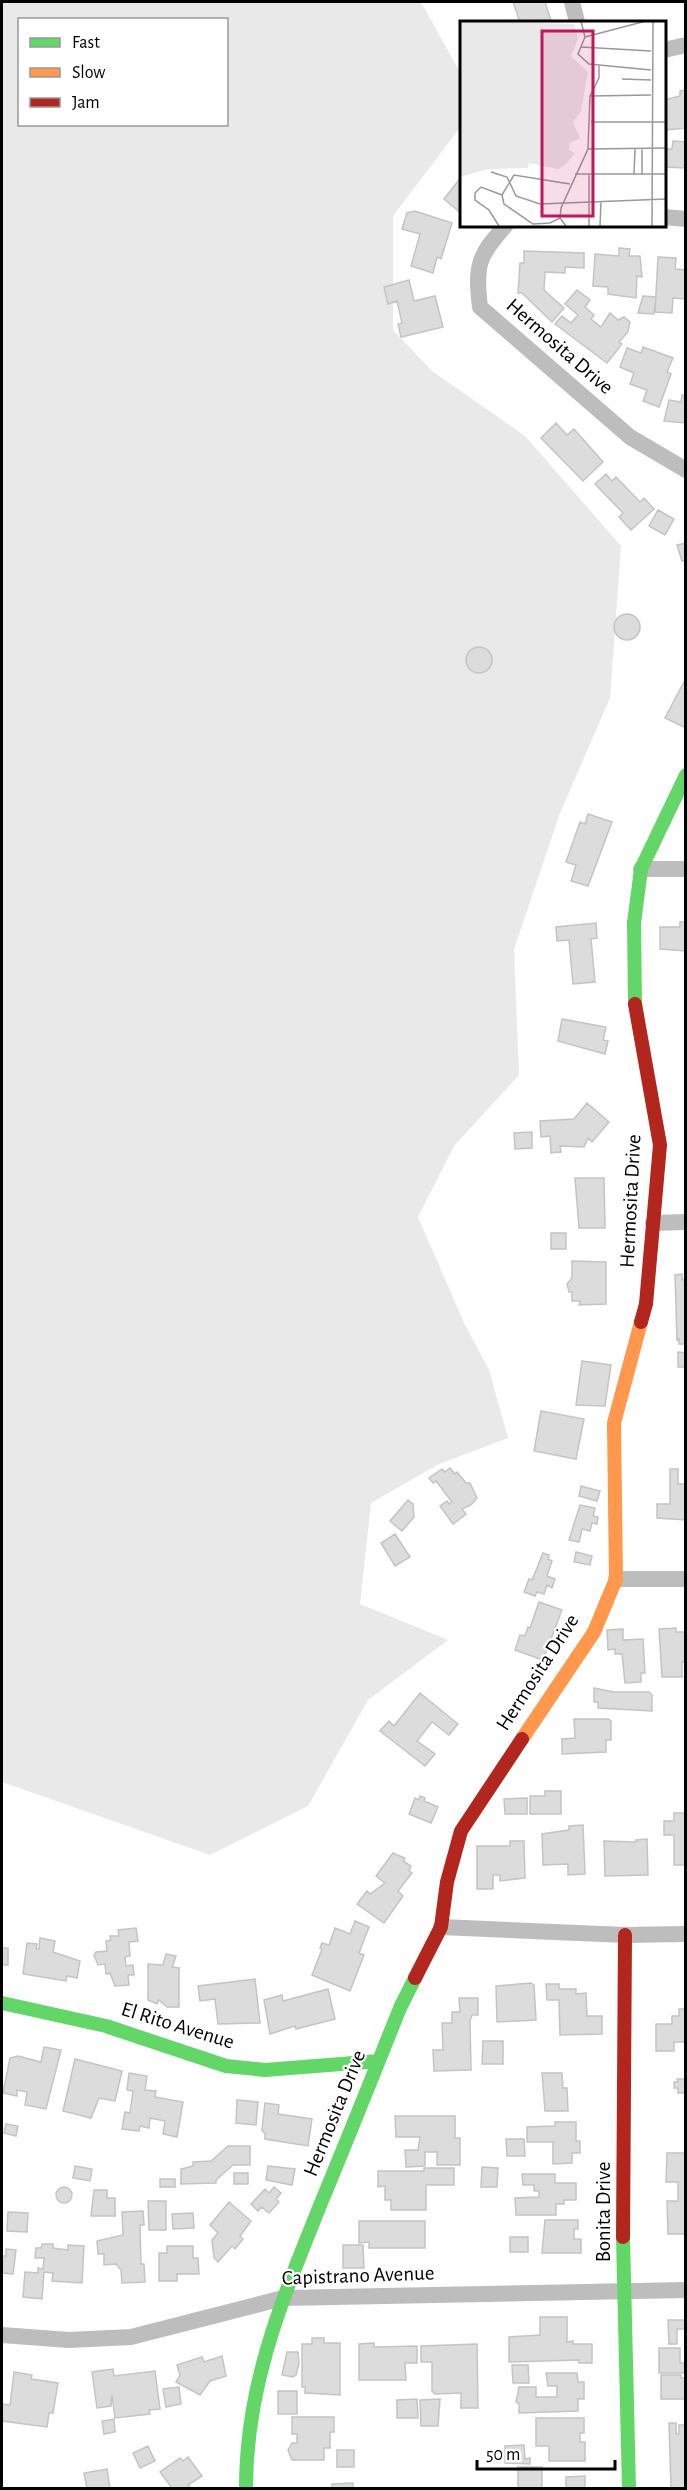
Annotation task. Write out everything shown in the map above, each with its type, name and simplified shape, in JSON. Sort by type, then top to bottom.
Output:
[{"type":"street","points":[[572,2],[577,21]]},
{"type":"street","points":[[666,50],[686,45]]},
{"type":"street","points":[[666,217],[686,219]]},
{"type":"street","name":"Hermosita Drive","points":[[505,226],[484,249],[476,278],[480,307],[630,437],[686,470]]},
{"type":"street","name":"Hermosita Drive","points":[[246,2488],[246,2459],[255,2388],[283,2298],[400,2008],[441,1927],[447,1882],[461,1831],[594,1632],[616,1579],[614,1423],[646,1304],[660,1145],[633,991],[634,923],[640,869],[686,775]]},
{"type":"street","points":[[640,869],[686,869]]},
{"type":"street","points":[[653,1223],[686,1222]]},
{"type":"street","points":[[616,1579],[686,1580]]},
{"type":"street","points":[[441,1927],[626,1935],[686,1934]]},
{"type":"street","name":"Bonita Drive","points":[[626,1935],[623,2290],[629,2488]]},
{"type":"street","name":"El Rito Avenue","points":[[2,2003],[106,2026],[226,2066],[266,2070],[379,2061]]},
{"type":"street","name":"Capistrano Avenue","points":[[2,2335],[69,2340],[131,2337],[283,2298],[686,2290]]},
{"type":"shaded area","points":[[2,2],[421,2],[460,72],[460,128],[393,216],[393,330],[432,371],[525,436],[621,546],[610,698],[560,813],[514,949],[519,1075],[454,1146],[418,1217],[464,1323],[489,1370],[508,1438],[437,1465],[371,1503],[360,1604],[448,1640],[368,1700],[308,1806],[210,1855],[2,1782]]},
{"type":"building","points":[[513,2],[545,2],[551,20],[520,21]]},
{"type":"building","points":[[686,90],[686,128],[666,130],[666,100],[680,96],[680,91]]},
{"type":"building","points":[[673,141],[686,142],[686,168],[666,167],[666,149],[672,149]]},
{"type":"building","points":[[460,179],[460,212],[444,199]]},
{"type":"building","points":[[415,211],[452,223],[441,259],[437,257],[433,273],[411,266],[420,234],[402,229],[407,213]]},
{"type":"building","points":[[619,248],[630,249],[629,256],[640,256],[642,277],[637,276],[636,298],[608,294],[608,287],[593,286],[595,254],[619,256]]},
{"type":"building","points":[[524,251],[584,253],[584,268],[565,267],[565,273],[545,272],[544,290],[564,308],[552,322],[522,293],[518,293],[520,263],[524,263]]},
{"type":"building","points":[[658,257],[676,258],[675,269],[686,270],[686,299],[673,298],[672,313],[655,312]]},
{"type":"building","points":[[409,280],[414,301],[435,296],[443,327],[401,337],[398,324],[402,323],[397,301],[388,304],[384,287]]},
{"type":"building","points":[[577,290],[590,300],[585,307],[594,315],[591,319],[601,327],[610,313],[618,320],[624,317],[630,322],[628,332],[619,342],[622,344],[607,363],[555,324],[562,316],[571,323],[578,315],[565,304]]},
{"type":"building","points":[[643,296],[656,297],[654,314],[638,313]]},
{"type":"building","points":[[643,347],[673,358],[667,372],[671,374],[659,407],[643,401],[647,390],[630,384],[634,373],[620,367],[627,348],[641,353]]},
{"type":"building","points":[[682,395],[686,395],[686,423],[664,421],[669,400],[681,402]]},
{"type":"building","points":[[556,423],[567,435],[574,429],[603,462],[583,481],[541,438]]},
{"type":"building","points":[[606,474],[612,481],[616,477],[640,502],[644,498],[654,509],[631,530],[619,517],[623,513],[595,484]]},
{"type":"building","points":[[658,510],[674,519],[665,535],[649,526]]},
{"type":"building","points":[[686,543],[686,560],[682,561],[677,545]]},
{"type":"building","points":[[627,614],[636,618],[640,627],[636,636],[627,640],[618,636],[614,627],[618,618]]},
{"type":"building","points":[[479,647],[488,651],[492,660],[488,669],[479,673],[470,669],[466,660],[470,651]]},
{"type":"building","points":[[686,678],[686,728],[665,718]]},
{"type":"building","points":[[588,814],[612,822],[588,886],[571,881],[576,865],[566,862],[580,822],[585,824]]},
{"type":"building","points":[[680,922],[686,922],[686,951],[660,949],[660,927],[680,927]]},
{"type":"building","points":[[596,923],[597,938],[591,939],[595,982],[573,984],[569,940],[557,941],[556,927]]},
{"type":"building","points":[[562,1019],[606,1027],[603,1040],[608,1041],[605,1054],[558,1041]]},
{"type":"building","points":[[587,1103],[609,1122],[592,1142],[588,1138],[584,1147],[560,1146],[561,1152],[551,1153],[550,1136],[541,1137],[540,1121],[574,1119]]},
{"type":"building","points":[[532,1132],[532,1148],[515,1149],[514,1133]]},
{"type":"building","points":[[575,1178],[604,1178],[605,1228],[579,1228]]},
{"type":"building","points":[[551,1233],[566,1233],[566,1249],[551,1249]]},
{"type":"building","points":[[572,1261],[606,1262],[606,1304],[579,1305],[580,1301],[572,1301],[572,1292],[569,1292],[567,1284],[572,1278]]},
{"type":"building","points":[[682,1274],[682,1280],[686,1279],[686,1344],[679,1344],[679,1339],[677,1340],[675,1275]]},
{"type":"building","points":[[678,1352],[686,1353],[686,1367],[678,1367]]},
{"type":"building","points":[[582,1361],[611,1365],[605,1406],[576,1405]]},
{"type":"building","points":[[541,1411],[584,1419],[576,1459],[534,1451]]},
{"type":"building","points":[[450,1468],[455,1474],[457,1472],[466,1483],[470,1483],[477,1498],[471,1505],[462,1509],[466,1514],[453,1524],[440,1506],[447,1501],[449,1504],[452,1502],[436,1481],[433,1483],[429,1478],[442,1469],[445,1472]]},
{"type":"building","points":[[670,1469],[678,1469],[678,1484],[686,1484],[686,1520],[657,1518],[657,1504],[670,1504]]},
{"type":"building","points":[[581,1486],[600,1491],[597,1501],[579,1496]]},
{"type":"building","points":[[408,1500],[413,1504],[414,1517],[402,1531],[390,1521]]},
{"type":"building","points":[[580,1505],[595,1508],[593,1516],[598,1517],[597,1524],[592,1523],[590,1531],[582,1529],[579,1542],[569,1540]]},
{"type":"building","points":[[395,1534],[410,1557],[395,1566],[381,1543]]},
{"type":"building","points":[[576,1552],[592,1556],[590,1565],[574,1562]]},
{"type":"building","points":[[543,1553],[549,1555],[548,1559],[552,1561],[547,1576],[555,1579],[552,1588],[547,1585],[544,1594],[537,1592],[535,1596],[524,1592],[529,1579],[532,1580]]},
{"type":"building","points":[[539,1602],[562,1610],[543,1660],[515,1650],[520,1635],[525,1636],[528,1627],[530,1628]]},
{"type":"building","points":[[676,1628],[676,1632],[686,1632],[686,1662],[682,1662],[682,1677],[662,1677],[659,1629]]},
{"type":"building","points":[[623,1629],[623,1640],[643,1639],[645,1673],[641,1673],[641,1682],[625,1683],[622,1654],[615,1654],[615,1649],[608,1650],[607,1630]]},
{"type":"building","points":[[594,1688],[614,1692],[649,1692],[652,1695],[652,1711],[598,1708],[598,1702],[594,1702]]},
{"type":"building","points":[[420,1693],[458,1724],[449,1735],[432,1722],[417,1741],[435,1754],[425,1766],[380,1731],[389,1721],[394,1726]]},
{"type":"building","points":[[574,1719],[608,1719],[611,1721],[611,1740],[606,1740],[606,1752],[562,1754],[562,1739],[575,1738]]},
{"type":"building","points":[[545,1791],[561,1791],[561,1814],[530,1814],[530,1796],[545,1796]]},
{"type":"building","points":[[420,1796],[425,1798],[424,1801],[438,1807],[431,1823],[409,1814],[415,1798],[419,1800]]},
{"type":"building","points":[[527,1798],[527,1814],[505,1814],[504,1799]]},
{"type":"building","points":[[674,1813],[686,1813],[686,1865],[674,1865],[674,1835],[664,1835],[664,1821],[674,1821]]},
{"type":"building","points":[[583,1825],[585,1874],[568,1875],[568,1864],[543,1865],[542,1834],[569,1830],[569,1826]]},
{"type":"building","points":[[647,1839],[648,1875],[605,1876],[604,1841],[636,1842],[636,1840]]},
{"type":"building","points":[[510,1841],[524,1841],[525,1878],[500,1881],[500,1875],[493,1875],[493,1889],[477,1889],[477,1846],[510,1846]]},
{"type":"building","points":[[393,1853],[405,1858],[403,1861],[411,1866],[409,1871],[412,1873],[398,1891],[403,1896],[384,1923],[357,1904],[367,1891],[370,1894],[385,1883],[376,1876]]},
{"type":"building","points":[[355,1921],[369,1927],[359,1953],[364,1955],[350,1991],[312,1975],[322,1943],[329,1945],[335,1928],[350,1934]]},
{"type":"building","points":[[136,1928],[138,1941],[129,1942],[130,1956],[125,1957],[126,1966],[133,1965],[134,1975],[128,1975],[129,1985],[115,1986],[110,1973],[106,1974],[105,1964],[98,1965],[94,1955],[96,1952],[107,1951],[106,1941],[111,1940],[110,1936],[119,1936],[118,1930]]},
{"type":"building","points":[[40,1938],[55,1941],[53,1952],[80,1961],[77,1978],[67,1976],[66,1981],[23,1974],[27,1943],[37,1944],[36,1949],[39,1949]]},
{"type":"building","points":[[2,1948],[8,1948],[8,1965],[2,1965]]},
{"type":"building","points":[[166,1954],[176,1956],[172,1967],[179,1968],[179,2007],[167,2007],[159,2000],[157,2004],[148,2000],[148,1964],[163,1965]]},
{"type":"building","points":[[255,1979],[260,2023],[218,2024],[215,1999],[200,2001],[198,1986]]},
{"type":"building","points":[[531,1983],[534,1985],[536,2020],[497,2022],[496,1986]]},
{"type":"building","points":[[546,1984],[559,1984],[559,1989],[576,1989],[576,1994],[586,1993],[587,2016],[602,2016],[602,2034],[560,2035],[559,2000],[547,2000]]},
{"type":"building","points":[[328,1989],[335,2019],[296,2029],[295,2026],[270,2034],[264,2000],[282,1995],[283,2001]]},
{"type":"building","points":[[459,1998],[478,1998],[478,2015],[472,2015],[470,2021],[471,2070],[434,2071],[433,2050],[443,2050],[442,2023],[452,2023],[452,2012],[460,2012]]},
{"type":"building","points":[[679,2009],[686,2009],[686,2042],[674,2042],[674,2051],[656,2051],[656,2024],[672,2024],[672,2016],[679,2016]]},
{"type":"building","points":[[483,2041],[503,2041],[503,2064],[482,2064]]},
{"type":"building","points":[[44,2047],[61,2050],[46,2109],[25,2105],[27,2092],[17,2090],[17,2096],[3,2093],[10,2058],[18,2056],[41,2062]]},
{"type":"building","points":[[75,2059],[122,2071],[115,2101],[99,2098],[91,2118],[63,2111]]},
{"type":"building","points":[[129,2073],[147,2076],[145,2090],[156,2091],[155,2097],[183,2102],[177,2137],[163,2134],[165,2121],[150,2118],[149,2128],[140,2126],[139,2131],[122,2129],[125,2112],[130,2113],[133,2091],[127,2090]]},
{"type":"building","points":[[542,2073],[562,2073],[563,2088],[567,2088],[568,2111],[545,2111]]},
{"type":"building","points":[[677,2079],[686,2079],[686,2093],[678,2093],[678,2088],[674,2088],[674,2082],[678,2082]]},
{"type":"building","points":[[237,2100],[258,2102],[256,2125],[236,2123]]},
{"type":"building","points":[[265,2103],[279,2105],[278,2114],[312,2119],[308,2146],[265,2139],[262,2130]]},
{"type":"building","points":[[395,2116],[455,2116],[455,2138],[460,2138],[460,2165],[437,2165],[437,2152],[425,2152],[425,2166],[406,2167],[405,2150],[418,2150],[420,2137],[396,2137]]},
{"type":"building","points":[[555,2122],[576,2122],[576,2141],[580,2141],[580,2153],[572,2153],[572,2163],[553,2164],[553,2142],[527,2142],[527,2127],[555,2126]]},
{"type":"building","points":[[6,2124],[18,2126],[16,2136],[4,2133]]},
{"type":"building","points":[[506,2139],[524,2139],[525,2156],[507,2156]]},
{"type":"building","points":[[228,2146],[250,2146],[250,2165],[233,2165],[216,2180],[216,2183],[181,2184],[181,2169],[193,2166],[193,2162],[211,2161]]},
{"type":"building","points":[[667,2153],[685,2153],[686,2234],[668,2234],[667,2201],[678,2201],[678,2182],[666,2182]]},
{"type":"building","points":[[75,2166],[92,2169],[90,2181],[73,2178]]},
{"type":"building","points":[[268,2166],[295,2169],[292,2185],[266,2180]]},
{"type":"building","points":[[482,2167],[498,2168],[497,2187],[481,2187]]},
{"type":"building","points":[[424,2168],[454,2168],[454,2185],[426,2185],[426,2210],[391,2210],[391,2200],[385,2200],[385,2186],[378,2187],[378,2171],[424,2171]]},
{"type":"building","points":[[234,2173],[248,2173],[248,2184],[234,2184]]},
{"type":"building","points":[[522,2174],[555,2174],[555,2183],[576,2183],[576,2200],[564,2200],[564,2204],[556,2204],[556,2215],[516,2215],[515,2198],[539,2197],[539,2191],[534,2191],[534,2185],[523,2185]]},
{"type":"building","points":[[160,2179],[175,2179],[175,2187],[160,2187]]},
{"type":"building","points":[[64,2187],[70,2189],[72,2195],[70,2201],[64,2203],[58,2201],[56,2195],[58,2189]]},
{"type":"building","points":[[274,2187],[281,2193],[276,2199],[279,2202],[269,2213],[261,2207],[258,2211],[251,2204],[265,2189],[269,2193]]},
{"type":"building","points":[[94,2190],[107,2190],[107,2198],[115,2198],[115,2216],[91,2216]]},
{"type":"building","points":[[148,2201],[166,2201],[166,2230],[149,2230]]},
{"type":"building","points":[[229,2202],[251,2221],[240,2236],[243,2239],[235,2249],[232,2246],[218,2262],[214,2258],[212,2240],[218,2233],[210,2225]]},
{"type":"building","points":[[143,2211],[144,2225],[140,2225],[141,2264],[144,2264],[145,2282],[122,2283],[121,2270],[116,2264],[104,2265],[104,2254],[98,2254],[97,2241],[123,2235],[122,2212]]},
{"type":"building","points":[[8,2212],[28,2213],[27,2232],[7,2231]]},
{"type":"building","points":[[193,2213],[194,2228],[173,2229],[172,2214]]},
{"type":"building","points":[[545,2220],[578,2220],[578,2229],[574,2229],[574,2239],[581,2239],[581,2253],[542,2253]]},
{"type":"building","points":[[359,2221],[425,2221],[425,2248],[369,2248],[369,2242],[359,2243]]},
{"type":"building","points":[[510,2237],[528,2237],[528,2252],[510,2252]]},
{"type":"building","points":[[42,2244],[53,2244],[53,2248],[68,2250],[68,2245],[84,2246],[82,2283],[52,2281],[53,2273],[44,2272],[42,2299],[23,2297],[25,2272],[38,2273],[38,2268],[43,2269],[44,2258],[35,2258],[36,2248],[41,2248]]},
{"type":"building","points":[[343,2245],[363,2245],[364,2268],[343,2268]]},
{"type":"building","points":[[167,2246],[193,2246],[193,2258],[198,2258],[199,2274],[177,2274],[177,2281],[159,2281],[159,2253],[167,2253]]},
{"type":"building","points":[[6,2249],[16,2250],[13,2274],[2,2273],[2,2256],[6,2256]]},
{"type":"building","points":[[540,2317],[567,2317],[567,2342],[592,2344],[592,2363],[579,2363],[579,2360],[509,2362],[509,2337],[540,2335]]},
{"type":"building","points":[[668,2320],[686,2320],[686,2329],[677,2329],[677,2344],[669,2344]]},
{"type":"building","points":[[312,2338],[324,2338],[324,2343],[340,2343],[340,2395],[305,2393],[305,2387],[302,2387],[302,2344],[312,2344]]},
{"type":"building","points":[[374,2343],[374,2347],[417,2346],[417,2363],[405,2363],[406,2380],[359,2380],[359,2344]]},
{"type":"building","points":[[477,2344],[478,2408],[461,2408],[461,2393],[435,2394],[432,2391],[432,2362],[421,2362],[421,2346]]},
{"type":"building","points":[[659,2348],[680,2348],[680,2363],[686,2363],[686,2373],[659,2373]]},
{"type":"building","points":[[287,2352],[298,2352],[299,2364],[296,2375],[293,2377],[282,2375]]},
{"type":"building","points":[[222,2356],[226,2376],[210,2381],[200,2395],[176,2382],[180,2375],[177,2365],[202,2357],[204,2362]]},
{"type":"building","points":[[512,2365],[528,2365],[529,2383],[513,2383]]},
{"type":"building","points":[[113,2369],[114,2376],[155,2371],[160,2409],[149,2410],[150,2414],[115,2418],[112,2395],[111,2406],[97,2408],[92,2372]]},
{"type":"building","points":[[14,2372],[32,2375],[31,2379],[58,2383],[53,2413],[49,2413],[47,2427],[2,2421],[2,2404],[10,2405]]},
{"type":"building","points":[[546,2373],[577,2373],[578,2382],[584,2382],[584,2399],[578,2399],[578,2411],[519,2413],[519,2404],[516,2402],[519,2387],[536,2387],[536,2397],[557,2397],[557,2386],[548,2386]]},
{"type":"building","points":[[661,2375],[681,2375],[681,2378],[686,2378],[686,2399],[661,2399]]},
{"type":"building","points":[[179,2387],[181,2404],[166,2407],[163,2389]]},
{"type":"building","points":[[278,2391],[297,2391],[297,2414],[278,2414]]},
{"type":"building","points":[[417,2399],[418,2418],[397,2418],[397,2400]]},
{"type":"building","points":[[440,2399],[438,2426],[421,2426],[420,2400]]},
{"type":"building","points":[[292,2417],[334,2417],[334,2432],[330,2432],[330,2448],[324,2448],[324,2460],[292,2460],[288,2450],[292,2443],[297,2443],[297,2434],[292,2434]]},
{"type":"building","points":[[536,2418],[584,2418],[584,2433],[580,2433],[580,2442],[585,2442],[585,2461],[549,2461],[549,2446],[536,2446]]},
{"type":"building","points":[[114,2419],[115,2432],[104,2434],[102,2421]]},
{"type":"building","points":[[669,2423],[676,2423],[676,2434],[679,2434],[679,2425],[686,2425],[686,2488],[671,2488]]},
{"type":"building","points":[[524,2445],[525,2459],[530,2458],[530,2464],[505,2463],[505,2446]]},
{"type":"building","points":[[148,2446],[155,2461],[140,2468],[133,2453]]},
{"type":"building","points":[[337,2450],[354,2450],[354,2467],[337,2467]]},
{"type":"building","points":[[188,2457],[202,2476],[188,2485],[191,2488],[172,2488],[160,2472],[180,2458],[183,2461]]},
{"type":"building","points":[[518,2467],[542,2467],[542,2488],[518,2488]]},
{"type":"building","points":[[107,2469],[110,2488],[87,2488],[84,2473]]},
{"type":"building","points":[[585,2476],[585,2488],[566,2488],[566,2477]]},
{"type":"building","points":[[353,2483],[353,2488],[332,2488],[332,2484]]},
{"type":"traffic: fast","points":[[635,1004],[634,923],[641,869],[686,775]]},
{"type":"traffic: fast","points":[[246,2488],[252,2413],[269,2342],[307,2238],[400,2008],[415,1978]]},
{"type":"traffic: fast","points":[[2,2003],[106,2026],[226,2066],[265,2070],[379,2061]]},
{"type":"traffic: fast","points":[[623,2237],[629,2488]]},
{"type":"traffic: slow","points":[[522,1739],[594,1632],[616,1579],[614,1423],[641,1322]]},
{"type":"traffic: jam","points":[[635,1004],[660,1145],[646,1304],[641,1322]]},
{"type":"traffic: jam","points":[[415,1978],[441,1927],[447,1882],[461,1831],[522,1739]]},
{"type":"traffic: jam","points":[[623,2237],[625,1935]]}]
